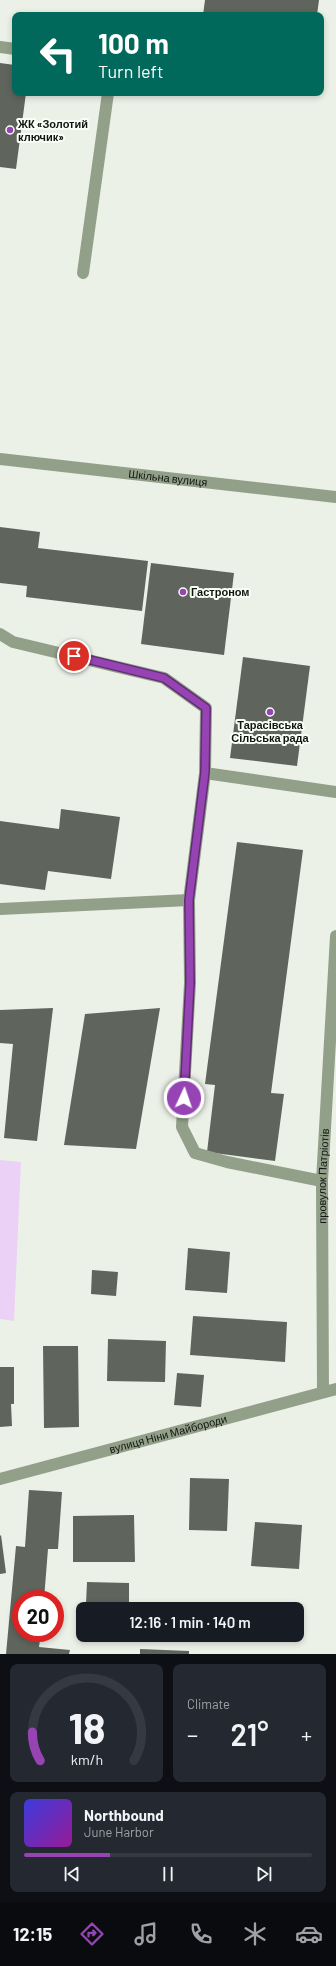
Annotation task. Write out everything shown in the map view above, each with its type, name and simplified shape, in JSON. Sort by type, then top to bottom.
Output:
[{"type":"street","points":[[0,47],[12,49]]},
{"type":"street","points":[[83,273],[108,96]]},
{"type":"street","name":"Шкільна вулиця","points":[[0,459],[336,497]]},
{"type":"street","points":[[0,634],[13,642],[164,678],[206,708],[205,772],[189,900],[190,983],[182,1127],[195,1153],[227,1162],[322,1181]]},
{"type":"street","points":[[205,772],[336,792]]},
{"type":"street","points":[[0,909],[189,900]]},
{"type":"street","name":"провулок Патріотів","points":[[323,1392],[322,1181],[336,936]]},
{"type":"street","name":"вулиця Ніни Майбороди","points":[[0,1479],[336,1389]]},
{"type":"shaded area","points":[[0,1160],[21,1162],[14,1321],[0,1319]]},
{"type":"building","points":[[205,0],[319,0],[317,12],[203,12]]},
{"type":"building","name":"ЖК «Золотий ключик»","points":[[0,63],[12,65],[12,96],[26,96],[16,169],[0,167]]},
{"type":"building","points":[[0,527],[40,532],[38,548],[148,561],[142,611],[26,597],[27,586],[0,583]]},
{"type":"building","points":[[151,563],[234,573],[224,655],[141,644]]},
{"type":"building","name":"Тарасівська Сільська рада","points":[[243,657],[310,666],[297,766],[230,758]]},
{"type":"building","points":[[61,809],[120,817],[111,879],[48,871],[45,890],[0,884],[0,821],[59,829]]},
{"type":"building","points":[[237,842],[303,850],[271,1093],[284,1094],[275,1161],[207,1152],[215,1085],[205,1084]]},
{"type":"building","points":[[53,1008],[37,1141],[4,1138],[13,1044],[0,1043],[0,1010]]},
{"type":"building","points":[[160,1008],[136,1149],[64,1145],[85,1014]]},
{"type":"building","points":[[188,1248],[230,1252],[227,1293],[185,1290]]},
{"type":"building","points":[[92,1270],[118,1272],[116,1296],[91,1294]]},
{"type":"building","points":[[193,1316],[287,1322],[285,1362],[190,1355]]},
{"type":"building","points":[[108,1339],[166,1341],[165,1382],[107,1381]]},
{"type":"building","points":[[43,1346],[78,1346],[79,1427],[44,1428]]},
{"type":"building","points":[[0,1367],[14,1367],[14,1404],[11,1404],[12,1426],[0,1427]]},
{"type":"building","points":[[177,1373],[204,1375],[201,1407],[174,1405]]},
{"type":"building","points":[[190,1478],[229,1479],[227,1531],[189,1530]]},
{"type":"building","points":[[29,1490],[62,1492],[58,1549],[48,1549],[45,1590],[12,1590],[12,1642],[40,1642],[39,1647],[70,1650],[69,1654],[6,1654],[16,1546],[25,1547]]},
{"type":"building","points":[[134,1515],[135,1562],[73,1562],[73,1516]]},
{"type":"building","points":[[255,1522],[302,1525],[299,1569],[251,1566]]},
{"type":"building","points":[[1,1535],[6,1573],[0,1574],[0,1536]]},
{"type":"building","points":[[87,1582],[129,1583],[129,1602],[86,1602]]},
{"type":"building","points":[[140,1649],[189,1651],[189,1654],[140,1654]]},
{"type":"place","name":"ЖК «Золотий ключик»","points":[[10,130]]},
{"type":"place","name":"Гастроном","points":[[183,592]]},
{"type":"place","name":"Тарасівська Сільська рада","points":[[270,712]]},
{"type":"route","points":[[74,656],[164,678],[206,708],[205,772],[189,900],[190,983],[184,1098]]}]
